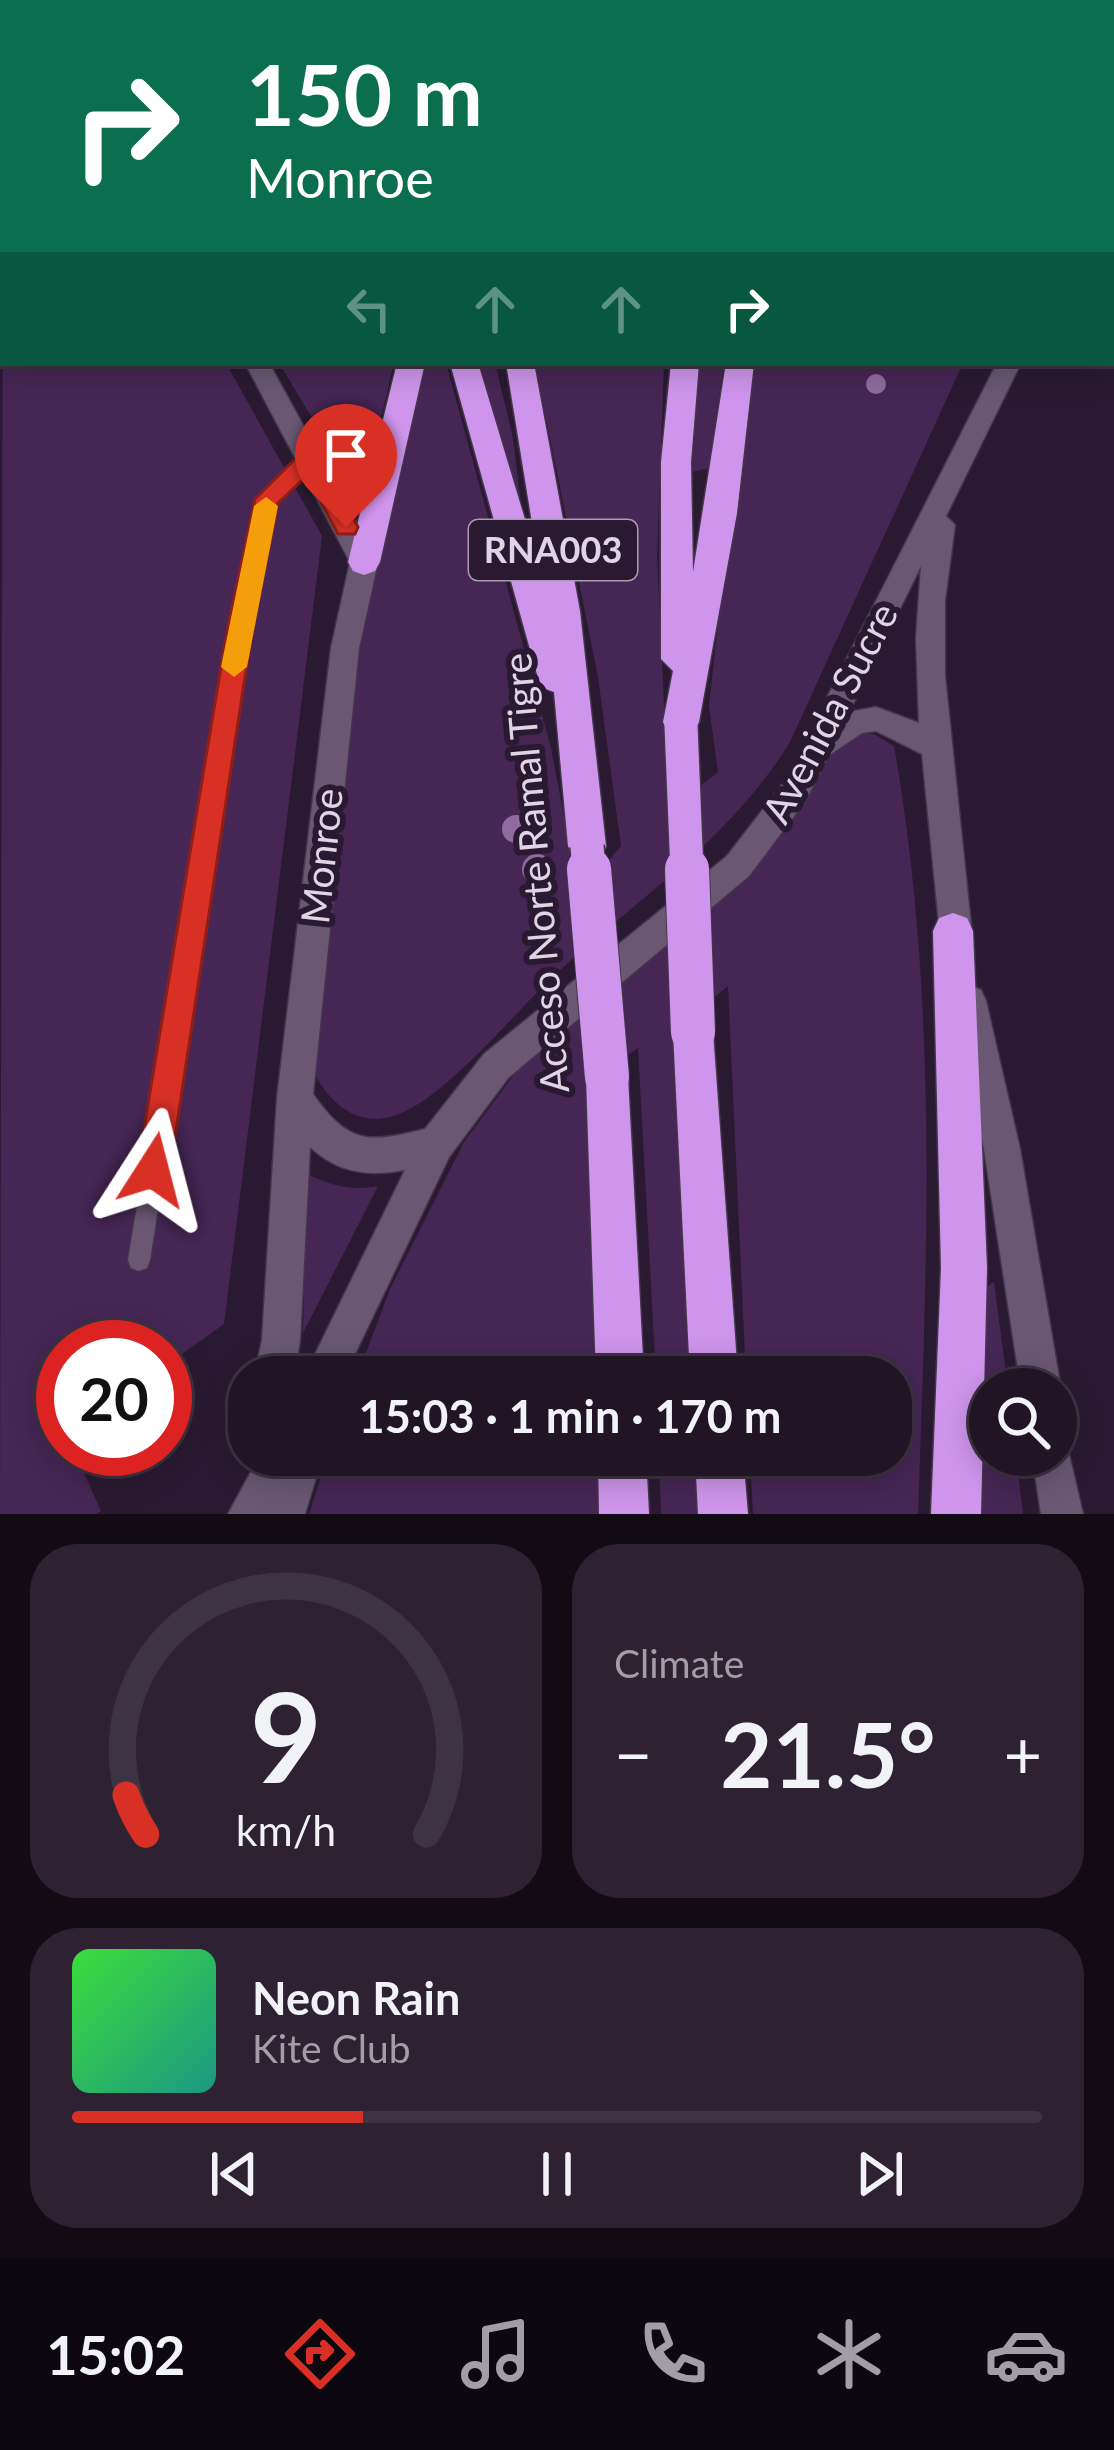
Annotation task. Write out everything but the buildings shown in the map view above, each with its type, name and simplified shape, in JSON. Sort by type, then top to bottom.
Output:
[{"type":"highway","points":[[364,562],[409,366]]},
{"type":"highway","points":[[465,366],[524,585],[575,739]]},
{"type":"highway","name":"Acceso Norte Ramal Tigre","points":[[521,366],[563,611],[587,845],[607,1076],[619,1356]]},
{"type":"highway","name":"RNA003","points":[[686,366],[675,504],[693,1033],[713,1356]]},
{"type":"highway","points":[[681,724],[721,513],[740,366]]},
{"type":"highway","points":[[953,931],[964,1268],[956,1514]]},
{"type":"highway","points":[[623,1476],[624,1514]]},
{"type":"highway","points":[[720,1476],[723,1514]]},
{"type":"main road","points":[[259,366],[364,562]]},
{"type":"main road","name":"Avenida Sucre","points":[[337,1356],[436,1144],[496,1066],[738,866],[795,791],[1008,366]]},
{"type":"main road","points":[[953,478],[931,573],[932,745],[953,931],[1002,1149],[1038,1368]]},
{"type":"main road","name":"Monroe","points":[[278,1356],[295,1098],[345,648],[364,562]]},
{"type":"main road","points":[[817,750],[849,721],[874,716],[932,745]]},
{"type":"main road","points":[[295,1098],[321,1139],[351,1155],[390,1156],[436,1144]]},
{"type":"main road","points":[[246,1514],[253,1476]]},
{"type":"main road","points":[[246,1514],[269,1476]]},
{"type":"main road","points":[[284,1514],[296,1476]]},
{"type":"main road","points":[[1056,1476],[1062,1514]]},
{"type":"lane","points":[[139,1260],[261,526],[267,499],[310,459]]},
{"type":"shaded area","points":[[3,366],[228,366],[322,536],[224,1324],[192,1347],[192,1320],[36,1320],[36,1476],[85,1476],[101,1511],[0,1514]]},
{"type":"shaded area","points":[[281,366],[393,366],[359,509],[338,461]]},
{"type":"shaded area","points":[[424,366],[447,366],[551,748],[579,895],[621,846],[598,677],[536,366],[664,366],[657,557],[669,810],[718,772],[709,706],[734,474],[752,366],[962,366],[790,742],[766,777],[711,839],[556,974],[454,1076],[410,1109],[376,1119],[342,1108],[312,1069],[336,798],[372,578]]},
{"type":"shaded area","points":[[473,366],[496,366],[513,438],[522,514]]},
{"type":"shaded area","points":[[697,366],[724,366],[709,468],[692,472]]},
{"type":"shaded area","points":[[855,734],[874,734],[894,746],[908,842],[918,937],[926,1129],[918,1514],[753,1514],[751,1476],[912,1476],[912,1356],[745,1356],[728,986],[677,1028],[697,1356],[655,1356],[638,1048],[595,1078],[599,1356],[365,1356],[390,1289],[464,1142],[540,1040],[758,856],[826,755]]},
{"type":"shaded area","points":[[307,1174],[342,1186],[378,1186],[303,1333]]},
{"type":"shaded area","points":[[994,1282],[1005,1368],[976,1368],[978,1293]]},
{"type":"shaded area","points":[[321,1476],[601,1476],[602,1514],[309,1514]]},
{"type":"shaded area","points":[[660,1476],[703,1476],[704,1514],[661,1514]]},
{"type":"shaded area","points":[[974,1476],[1018,1476],[1023,1514],[973,1514]]},
{"type":"slow traffic","points":[[234,667],[266,506]]},
{"type":"route","points":[[153,1170],[240,631],[267,499],[310,459],[346,527]]}]
